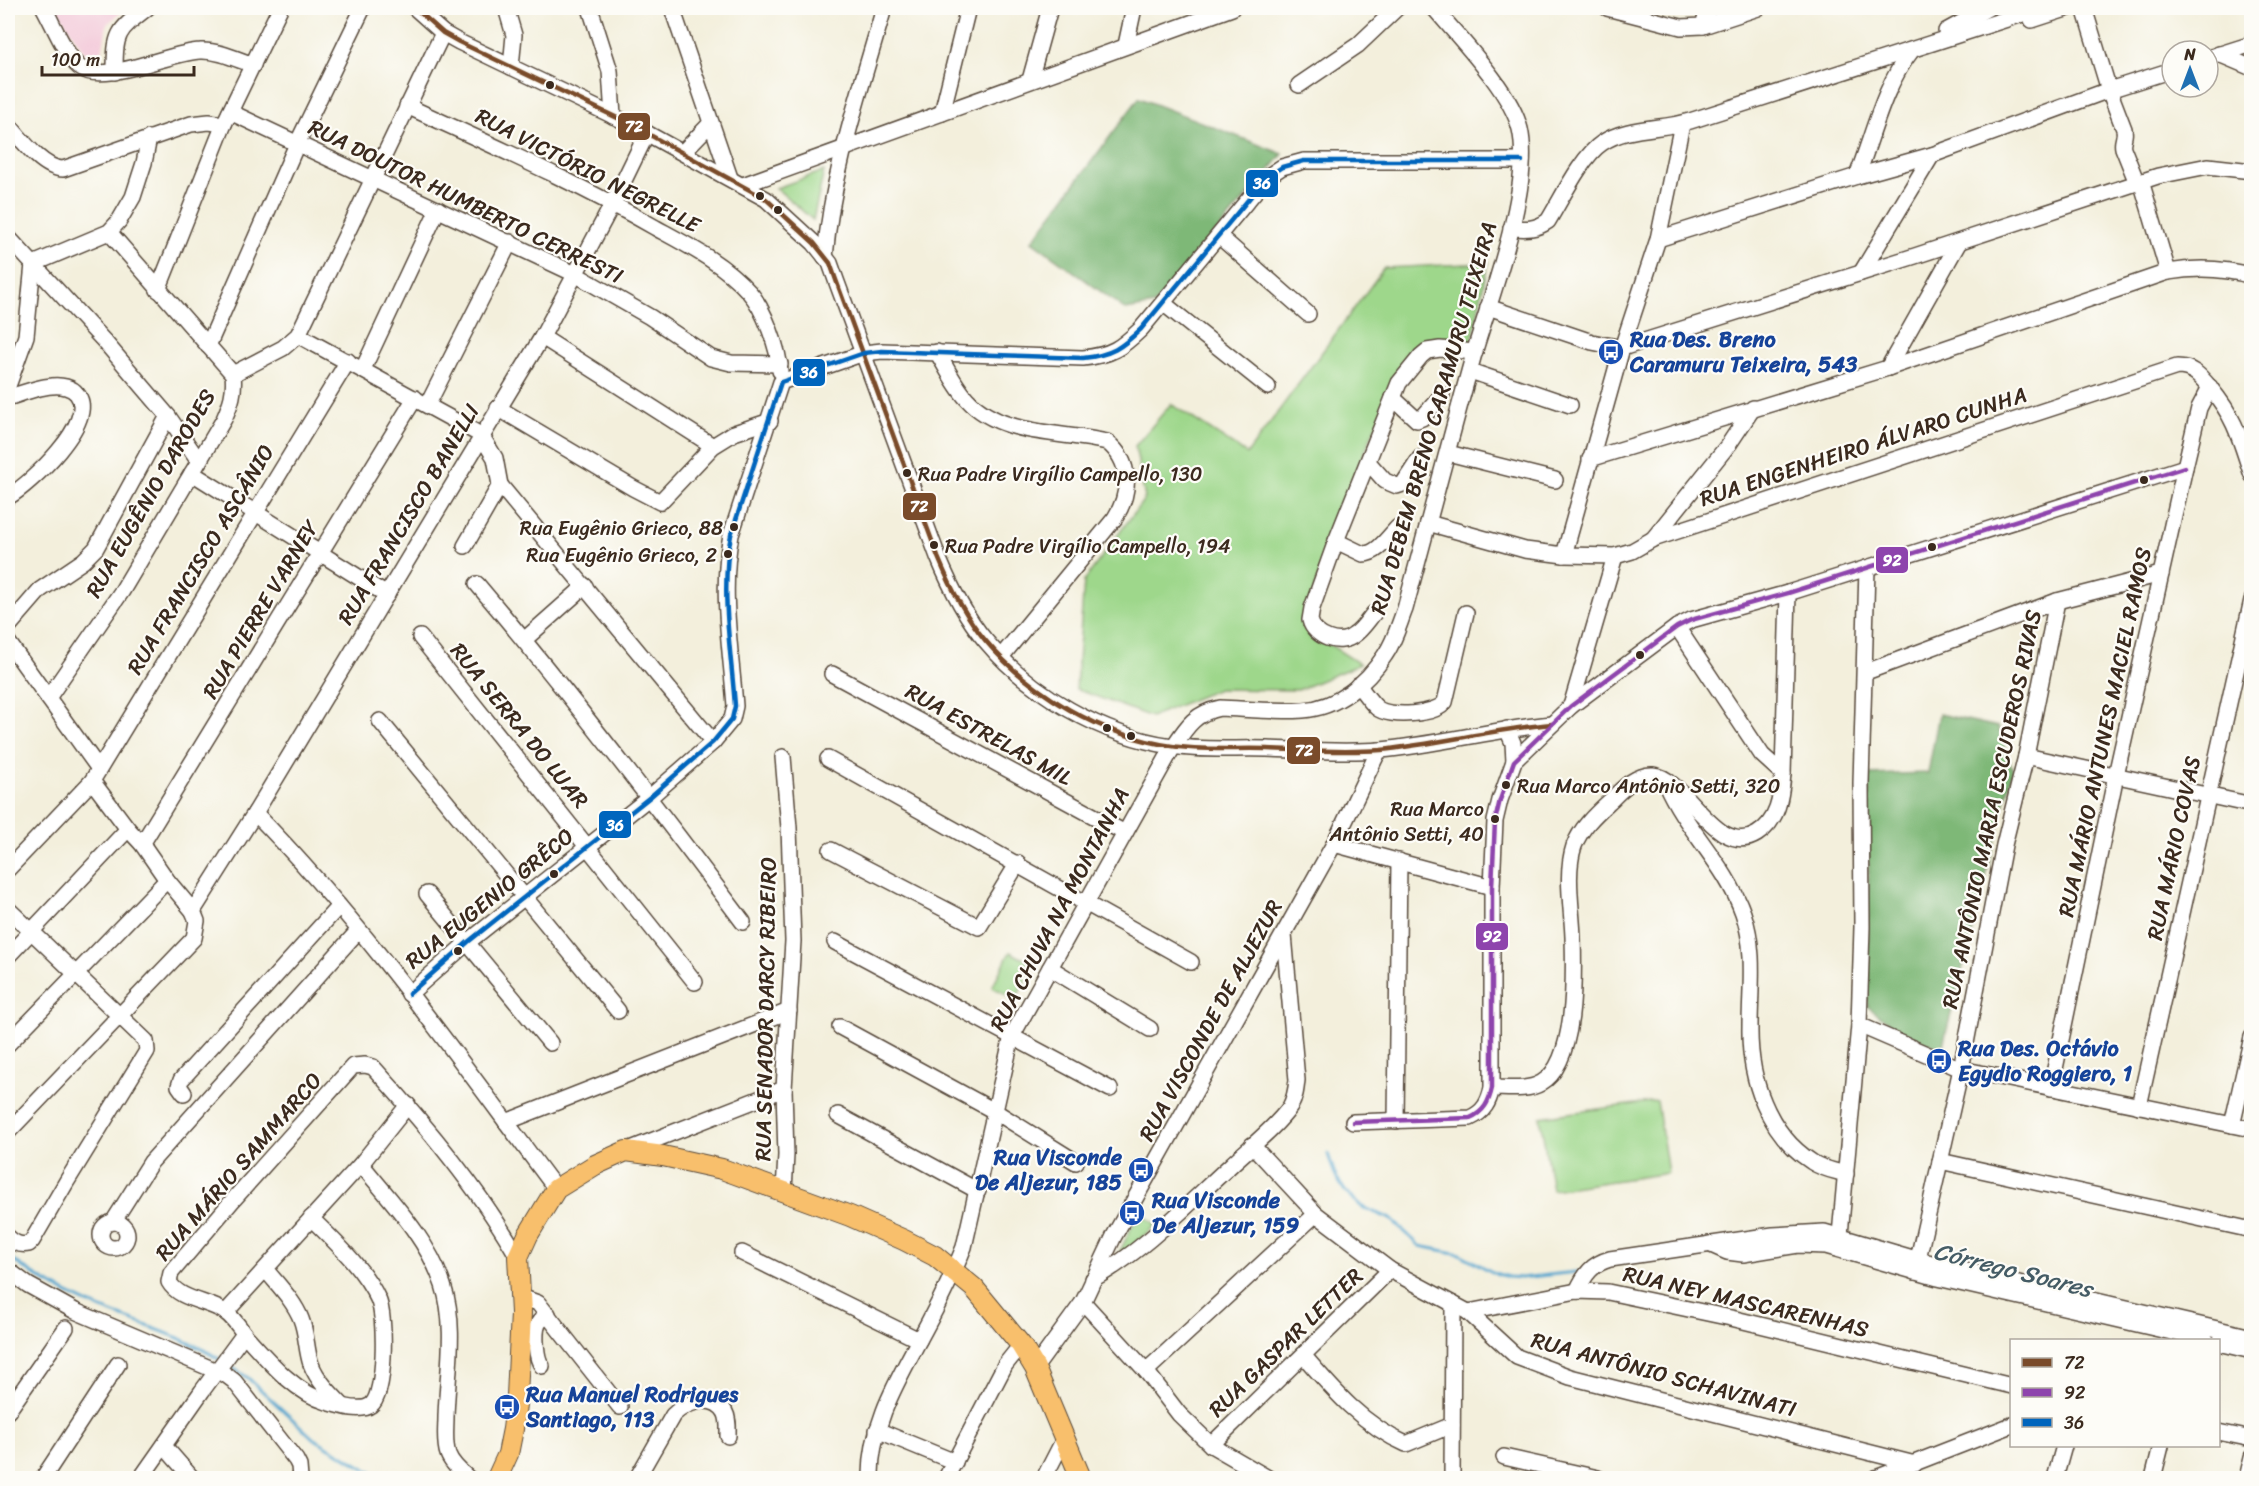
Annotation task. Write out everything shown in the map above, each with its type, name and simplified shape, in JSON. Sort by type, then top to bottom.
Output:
[{"type":"main road","points":[[496,1479],[508,1454],[513,1429],[521,1297],[518,1257],[528,1235],[556,1189],[595,1165],[626,1150],[722,1169],[784,1191],[904,1240],[935,1256],[974,1288],[1021,1345],[1035,1368],[1081,1479]]},
{"type":"street","points":[[44,8],[78,66],[96,73],[115,72],[202,50],[218,52],[253,65]]},
{"type":"street","points":[[115,72],[115,44],[118,34],[125,24],[147,8]]},
{"type":"street","points":[[158,290],[227,118],[280,8]]},
{"type":"street","points":[[208,346],[297,144],[363,8]]},
{"type":"street","points":[[506,8],[514,35],[511,67]]},
{"type":"street","points":[[590,8],[610,71],[613,116]]},
{"type":"street","points":[[672,8],[711,123],[736,182]]},
{"type":"street","points":[[825,257],[831,205],[884,8]]},
{"type":"street","points":[[942,113],[968,8]]},
{"type":"street","points":[[1030,80],[1050,8]]},
{"type":"street","points":[[1126,45],[1134,8]]},
{"type":"street","points":[[736,182],[845,148],[1216,11],[1232,8]]},
{"type":"street","points":[[1299,85],[1358,45],[1397,8]]},
{"type":"street","name":"RUA DEBEM BRENO CARAMURU TEIXEIRA","points":[[1173,747],[1190,723],[1208,710],[1220,708],[1304,710],[1335,702],[1375,669],[1394,640],[1405,609],[1511,228],[1522,161],[1521,131],[1510,102],[1434,8]]},
{"type":"street","points":[[1607,8],[1625,10],[1681,27],[1703,26],[1758,8]]},
{"type":"street","points":[[1703,26],[1708,8]]},
{"type":"street","points":[[1857,176],[1880,107],[1901,63],[1912,50],[1988,8]]},
{"type":"street","points":[[1680,128],[2041,8]]},
{"type":"street","points":[[1511,228],[1529,230],[1540,227],[1548,221],[1582,165],[1603,142],[1628,133],[1660,127],[1680,128],[1901,63],[2069,8]]},
{"type":"street","points":[[2084,8],[2109,90],[2125,132],[2123,148],[2139,182],[2168,272]]},
{"type":"street","points":[[421,11],[443,33],[683,152],[766,199],[794,222],[830,264],[945,574],[958,599],[984,639],[1001,657],[1026,680],[1062,705],[1119,732],[1173,747],[1349,752],[1379,750],[1552,724]]},
{"type":"street","points":[[233,374],[283,348],[298,335],[443,33]]},
{"type":"street","points":[[2220,54],[2252,44]]},
{"type":"street","points":[[2220,58],[2252,68]]},
{"type":"street","points":[[1658,239],[1857,176],[1932,155],[2109,90],[2160,74]]},
{"type":"street","name":"RUA VICTÓRIO NEGRELLE","points":[[407,106],[613,203],[710,258],[733,275],[751,294],[767,324],[780,364],[781,382],[731,535],[727,556],[726,578],[735,706],[732,719]]},
{"type":"street","points":[[8,124],[43,162],[56,169],[63,169],[200,122],[227,118]]},
{"type":"street","name":"RUA DOUTOR HUMBERTO CERRESTI","points":[[227,118],[297,144],[575,274],[641,311],[711,358],[731,363],[780,364]]},
{"type":"street","points":[[683,152],[711,123]]},
{"type":"street","points":[[1564,555],[1622,348],[1658,239],[1680,128]]},
{"type":"street","name":"RUA FRANCISCO BANELLI","points":[[193,911],[255,813],[542,337],[613,203],[647,133]]},
{"type":"street","points":[[33,264],[109,232],[119,221],[133,197],[149,138]]},
{"type":"street","points":[[1862,273],[1932,155]]},
{"type":"street","points":[[781,382],[864,353],[882,351],[1083,358],[1105,356],[1122,347],[1164,303],[1267,177],[1282,167],[1304,161],[1522,161]]},
{"type":"street","points":[[1488,307],[1592,342],[1622,348],[1959,242],[2139,182],[2182,170],[2208,166],[2252,171]]},
{"type":"street","points":[[363,369],[438,209]]},
{"type":"street","name":"RUA EUGÊNIO DARODES","points":[[48,698],[122,591],[224,419],[232,401],[234,387],[233,374],[109,232]]},
{"type":"street","points":[[1219,236],[1308,314]]},
{"type":"street","points":[[8,237],[104,341],[168,416],[196,467],[255,512],[387,595]]},
{"type":"street","name":"RUA PIERRE VARNEY","points":[[142,844],[321,553],[421,401],[510,242]]},
{"type":"street","points":[[1888,368],[1959,242]]},
{"type":"street","points":[[8,386],[26,336],[33,264]]},
{"type":"street","points":[[1590,459],[1888,368],[2168,272],[2201,268],[2232,271],[2252,276]]},
{"type":"street","points":[[1164,303],[1268,387]]},
{"type":"street","points":[[298,335],[481,435],[495,458],[500,485],[713,742]]},
{"type":"street","points":[[542,337],[713,446]]},
{"type":"street","points":[[1374,613],[1355,635],[1342,640],[1328,639],[1318,634],[1311,626],[1310,620],[1312,608],[1336,541],[1399,383],[1427,351],[1440,349],[1475,352]]},
{"type":"street","points":[[937,352],[965,398],[979,411],[996,421],[1015,427],[1107,442],[1122,459],[1126,470],[1128,483],[1125,497],[1115,518],[1001,657]]},
{"type":"street","name":"RUA FRANCISCO ASCÂNIO","points":[[8,869],[96,775],[348,361]]},
{"type":"street","name":"RUA ENGENHEIRO ÁLVARO CUNHA","points":[[1428,524],[1525,550],[1564,555],[1615,556],[1632,551],[1653,539],[2177,367],[2186,367],[2194,371],[2210,387],[2233,419],[2252,475]]},
{"type":"street","points":[[1470,371],[1570,405]]},
{"type":"street","points":[[8,398],[54,385],[67,387],[76,392],[81,399],[82,410],[79,421],[66,442],[37,474],[8,497]]},
{"type":"street","name":"RUA MÁRIO ANTUNES MACIEL RAMOS","points":[[2051,1088],[2116,775],[2185,467],[2199,408],[2210,387]]},
{"type":"street","points":[[1393,398],[1417,420],[1422,418],[1442,395]]},
{"type":"street","points":[[498,408],[660,502],[713,446],[734,433],[770,421]]},
{"type":"street","points":[[1653,539],[1729,444],[1753,408]]},
{"type":"street","points":[[8,627],[40,590],[83,561],[96,548],[168,416]]},
{"type":"street","points":[[1448,453],[1555,480]]},
{"type":"street","points":[[1368,462],[1385,481],[1393,486],[1403,484],[1420,458]]},
{"type":"street","points":[[1514,761],[1571,706],[1677,627],[1703,616],[1788,593],[2185,467]]},
{"type":"street","points":[[1360,482],[1385,481]]},
{"type":"street","points":[[465,546],[500,485]]},
{"type":"street","points":[[1336,541],[1363,554],[1368,554],[1375,551],[1398,527]]},
{"type":"street","points":[[1571,706],[1615,556]]},
{"type":"street","points":[[1840,1235],[1859,1025],[1867,568]]},
{"type":"street","points":[[1866,672],[2058,601],[2161,574]]},
{"type":"street","points":[[477,584],[650,797],[743,922]]},
{"type":"street","points":[[524,640],[585,586]]},
{"type":"street","points":[[1492,1088],[1519,1088],[1542,1083],[1560,1060],[1568,1033],[1572,997],[1571,895],[1574,847],[1581,832],[1623,789],[1643,776],[1660,778],[1723,833],[1738,839],[1756,834],[1772,820],[1780,802],[1783,774],[1788,593]]},
{"type":"street","name":"RUA MÁRIO COVAS","points":[[2139,1106],[2252,600]]},
{"type":"street","name":"RUA ANTÔNIO MARIA ESCUDEROS RIVAS","points":[[1917,1266],[1960,1069],[2004,845],[2026,756],[2058,601]]},
{"type":"street","points":[[1358,685],[1378,709],[1386,712],[1422,712],[1438,709],[1445,702],[1466,613]]},
{"type":"street","points":[[1677,627],[1762,755],[1783,774]]},
{"type":"street","name":"RUA SERRA DO LUAR","points":[[420,638],[695,982]]},
{"type":"street","points":[[8,642],[48,698],[128,829],[193,911],[197,921],[194,938],[8,1131]]},
{"type":"street","name":"RUA ESTRELAS MIL","points":[[832,674],[1125,833]]},
{"type":"street","name":"RUA EUGENIO GRÊCO","points":[[409,994],[468,942],[650,797],[713,742],[732,719]]},
{"type":"street","points":[[380,721],[618,1011]]},
{"type":"street","points":[[1353,1122],[1470,1118],[1485,1107],[1492,1088],[1492,887],[1495,821],[1514,761],[1513,743],[1507,729]]},
{"type":"street","name":"RUA CHUVA NA MONTANHA","points":[[871,1479],[877,1430],[890,1395],[954,1272],[964,1247],[1012,1036],[1173,747]]},
{"type":"street","name":"RUA VISCONDE DE ALJEZUR","points":[[1035,1368],[1083,1302],[1120,1226],[1334,844],[1379,750]]},
{"type":"street","points":[[2026,756],[2252,805]]},
{"type":"street","name":"RUA SENADOR DARCY RIBEIRO","points":[[783,757],[789,828],[793,941],[784,1089],[786,1155],[784,1191]]},
{"type":"street","points":[[828,759],[1191,962]]},
{"type":"street","points":[[1660,778],[1734,892],[1743,915],[1749,942],[1751,974],[1749,1030],[1755,1074],[1762,1101],[1773,1123],[1793,1147],[1813,1163],[1846,1174]]},
{"type":"street","points":[[255,813],[339,906],[409,994],[556,1189]]},
{"type":"street","points":[[8,956],[128,829]]},
{"type":"street","points":[[1334,844],[1492,887]]},
{"type":"street","points":[[831,850],[979,927],[1018,864]]},
{"type":"street","points":[[1396,1121],[1399,861]]},
{"type":"street","points":[[8,1044],[167,880]]},
{"type":"street","points":[[427,894],[550,1043]]},
{"type":"street","points":[[184,1092],[179,1086],[181,1080],[339,906]]},
{"type":"street","points":[[8,909],[146,1041],[148,1046],[32,1241],[29,1244],[20,1245],[8,1237]]},
{"type":"street","points":[[113,1222],[157,1154],[358,931]]},
{"type":"street","points":[[1093,1279],[1122,1262],[1142,1246],[1252,1145],[1290,1106],[1296,1094],[1297,1080],[1284,935]]},
{"type":"street","points":[[835,942],[1110,1089]]},
{"type":"street","points":[[1050,968],[1150,1029]]},
{"type":"street","points":[[506,1122],[789,1011]]},
{"type":"street","points":[[1859,1025],[1960,1069],[2252,1129]]},
{"type":"street","points":[[840,1028],[996,1112],[1076,1162]]},
{"type":"street","points":[[2232,1125],[2252,1037]]},
{"type":"street","name":"RUA MÁRIO SAMMARCO","points":[[226,1312],[177,1292],[169,1282],[171,1273],[233,1200],[353,1066],[373,1067],[408,1106]]},
{"type":"street","points":[[626,1150],[784,1089]]},
{"type":"street","points":[[312,1218],[356,1265],[375,1293],[381,1308],[383,1336],[380,1389],[376,1400],[370,1406],[363,1409],[348,1407],[327,1402],[303,1391],[289,1380],[244,1334],[226,1312],[361,1164],[408,1106],[481,1199],[518,1257]]},
{"type":"street","points":[[838,1115],[978,1191]]},
{"type":"street","name":"RUA ANTÔNIO SCHAVINATI","points":[[1252,1145],[1316,1214],[1390,1270],[1468,1312],[1517,1357],[1570,1377],[1915,1464]]},
{"type":"street","points":[[1940,1161],[2252,1230]]},
{"type":"street","points":[[361,1164],[417,1235],[429,1253],[443,1284],[447,1302],[449,1348],[446,1442],[451,1460],[468,1479]]},
{"type":"street","points":[[1146,1371],[1316,1214]]},
{"type":"street","points":[[1577,1291],[1585,1275],[1595,1264],[1602,1262],[1709,1244],[1814,1231],[1840,1235],[1917,1266],[2198,1339]]},
{"type":"street","points":[[1709,1244],[1727,1252],[1743,1254],[1798,1245],[1826,1246],[2252,1336]]},
{"type":"street","points":[[742,1253],[919,1340]]},
{"type":"street","points":[[266,1270],[301,1317],[310,1364],[315,1373],[348,1407]]},
{"type":"street","name":"RUA GASPAR LETTER","points":[[1211,1446],[1390,1270]]},
{"type":"street","points":[[9,1276],[75,1311],[219,1368],[234,1381],[290,1452],[299,1466],[300,1479]]},
{"type":"street","name":"RUA NEY MASCARENHAS","points":[[1468,1312],[1577,1291],[1608,1292],[1657,1301],[2010,1386]]},
{"type":"street","points":[[521,1297],[538,1303],[548,1314],[620,1407]]},
{"type":"street","points":[[1083,1302],[1146,1371],[1179,1414],[1211,1446],[1239,1460],[1268,1479]]},
{"type":"street","points":[[1452,1479],[1453,1304]]},
{"type":"street","points":[[542,1366],[537,1356],[537,1327],[548,1314]]},
{"type":"street","points":[[8,1411],[66,1328]]},
{"type":"street","points":[[141,1479],[244,1334]]},
{"type":"street","points":[[2220,1343],[2252,1351]]},
{"type":"street","points":[[946,1479],[1005,1365],[1021,1345]]},
{"type":"street","points":[[1304,1356],[1357,1414],[1392,1438],[1406,1444],[1452,1425]]},
{"type":"street","points":[[43,1479],[118,1364]]},
{"type":"street","points":[[637,1479],[673,1415],[689,1403],[712,1402],[719,1406],[728,1419],[728,1436]]},
{"type":"street","points":[[1876,1479],[2010,1426]]},
{"type":"street","points":[[877,1430],[955,1462]]},
{"type":"street","points":[[2220,1432],[2252,1439]]},
{"type":"street","points":[[1044,1479],[1064,1439]]},
{"type":"street","points":[[164,1446],[192,1479]]},
{"type":"street","points":[[2055,1479],[2064,1447]]},
{"type":"street","points":[[2153,1479],[2161,1447]]},
{"type":"street","points":[[1504,1457],[1598,1479]]},
{"type":"street","points":[[2247,1479],[2252,1457]]},
{"type":"shaded area","points":[[56,8],[127,8],[107,24],[102,53],[93,57],[84,52]]},
{"type":"green space","points":[[1139,98],[1283,154],[1154,305],[1126,310],[1032,241]]},
{"type":"green space","points":[[824,171],[813,220],[776,188]]},
{"type":"green space","points":[[1488,263],[1471,347],[1438,340],[1406,356],[1343,502],[1302,627],[1360,664],[1298,690],[1218,689],[1151,717],[1076,689],[1084,581],[1145,498],[1135,446],[1171,404],[1247,454],[1384,268]]},
{"type":"green space","points":[[1939,714],[1998,727],[2013,770],[1942,1049],[1900,1031],[1868,1007],[1869,775],[1928,773]]},
{"type":"green space","points":[[1010,952],[1034,964],[1016,999],[992,987]]},
{"type":"green space","points":[[1657,1101],[1668,1173],[1552,1190],[1540,1117]]},
{"type":"green space","points":[[1139,1212],[1156,1225],[1115,1261]]},
{"type":"waterway","name":"Córrego Soares","points":[[1328,1154],[1335,1175],[1345,1191],[1362,1207],[1391,1219],[1420,1246],[1460,1254],[1494,1273],[1508,1277],[1521,1278],[1576,1272]]},
{"type":"waterway","points":[[8,1256],[36,1276],[76,1298],[171,1335],[219,1359]]},
{"type":"waterway","points":[[227,1364],[248,1378],[313,1438],[381,1478]]},
{"type":"transit line","name":"72","points":[[415,8],[443,33],[459,42],[630,124],[766,199],[814,243],[830,263],[938,557],[953,590],[985,640],[1003,660],[1045,695],[1069,710],[1120,733],[1146,741],[1195,748],[1381,750],[1552,724]]},
{"type":"transit line","name":"36","points":[[409,994],[468,942],[650,797],[713,742],[732,719],[735,706],[726,599],[731,535],[781,382],[864,353],[882,351],[1083,358],[1109,353],[1122,346],[1141,329],[1267,177],[1282,167],[1304,161],[1522,161]]},
{"type":"transit line","name":"92","points":[[1353,1122],[1470,1118],[1479,1113],[1487,1102],[1492,1088],[1492,887],[1495,821],[1514,761],[1571,706],[1677,627],[1691,620],[1788,593],[2185,467]]},
{"type":"place","name":"Rua Des. Breno Caramuru Teixeira, 543","points":[[1611,352]]},
{"type":"place","name":"Rua Padre Virgílio Campello, 130","points":[[907,473]]},
{"type":"place","name":"Rua Eugênio Grieco, 88","points":[[734,527]]},
{"type":"place","name":"Rua Padre Virgílio Campello, 194","points":[[934,545]]},
{"type":"place","name":"Rua Eugênio Grieco, 2","points":[[728,554]]},
{"type":"place","name":"Rua Marco Antônio Setti, 320","points":[[1506,785]]},
{"type":"place","name":"Rua Marco Antônio Setti, 40","points":[[1495,819]]},
{"type":"place","name":"Rua Des. Octávio Egydio Roggiero, 1","points":[[1939,1061]]},
{"type":"place","name":"Rua Visconde De Aljezur, 185","points":[[1141,1170]]},
{"type":"place","name":"Rua Visconde De Aljezur, 159","points":[[1132,1213]]},
{"type":"place","name":"Rua Manuel Rodrigues Santiago, 113","points":[[507,1407]]}]
